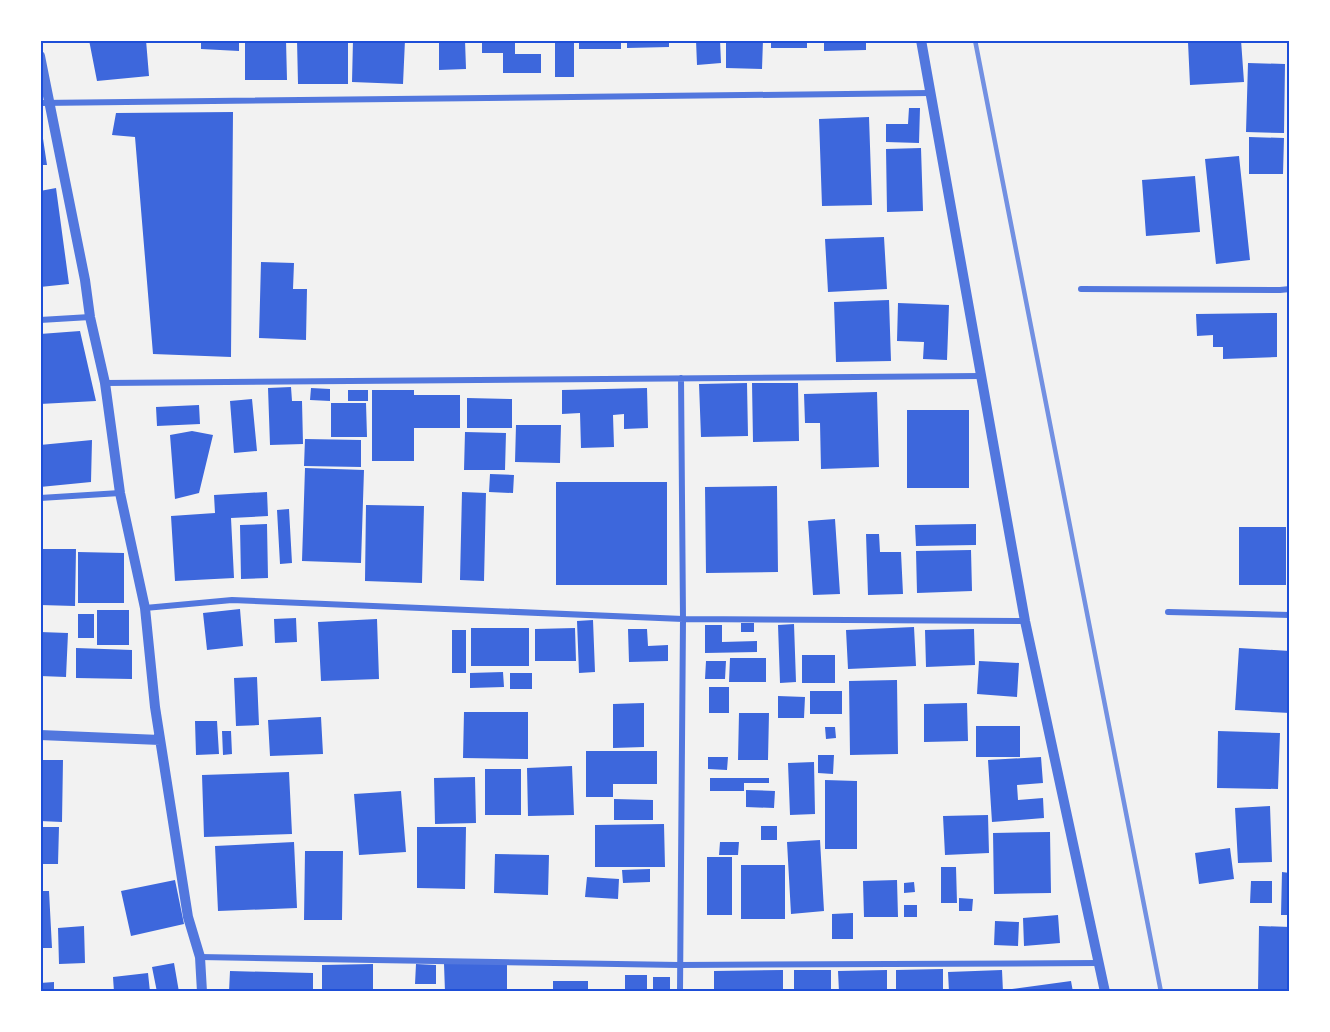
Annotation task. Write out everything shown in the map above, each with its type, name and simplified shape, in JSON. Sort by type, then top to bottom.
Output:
[{"type":"street","points":[[921,40],[1025,621],[1105,992]]},
{"type":"street","points":[[40,56],[46,103],[105,383],[120,493],[145,608],[155,707],[188,918],[200,957],[202,992]]},
{"type":"street","points":[[46,103],[931,93]]},
{"type":"street","points":[[1082,289],[1290,289]]},
{"type":"street","points":[[40,320],[90,317]]},
{"type":"street","points":[[105,383],[980,376]]},
{"type":"street","points":[[680,992],[681,378]]},
{"type":"street","points":[[40,498],[120,493]]},
{"type":"street","points":[[145,608],[232,600],[682,619],[1025,621]]},
{"type":"street","points":[[1168,612],[1290,615]]},
{"type":"street","points":[[40,735],[160,740]]},
{"type":"street","points":[[200,957],[679,965],[1099,963]]},
{"type":"building","points":[[89,40],[146,40],[149,76],[97,81]]},
{"type":"building","points":[[201,40],[239,40],[239,51],[201,49]]},
{"type":"building","points":[[245,40],[286,40],[287,80],[245,80]]},
{"type":"building","points":[[297,40],[348,40],[348,84],[298,84]]},
{"type":"building","points":[[353,40],[405,40],[403,84],[352,82]]},
{"type":"building","points":[[439,40],[465,40],[466,69],[439,70]]},
{"type":"building","points":[[482,40],[515,40],[515,54],[541,54],[541,73],[503,73],[503,53],[482,53]]},
{"type":"building","points":[[627,40],[669,40],[669,47],[627,48]]},
{"type":"building","points":[[696,40],[720,40],[721,63],[697,65]]},
{"type":"building","points":[[726,40],[763,40],[762,69],[726,68]]},
{"type":"building","points":[[771,40],[807,40],[807,48],[771,48]]},
{"type":"building","points":[[824,40],[866,40],[866,50],[824,51]]},
{"type":"building","points":[[1241,40],[1244,82],[1190,85],[1188,42]]},
{"type":"building","points":[[555,41],[574,41],[574,77],[555,77]]},
{"type":"building","points":[[579,42],[621,42],[621,49],[579,49]]},
{"type":"building","points":[[1248,63],[1285,64],[1284,133],[1246,132]]},
{"type":"building","points":[[909,108],[920,108],[919,143],[886,142],[886,124],[908,124]]},
{"type":"building","points":[[233,112],[231,357],[153,354],[135,137],[112,135],[116,113]]},
{"type":"building","points":[[869,117],[872,205],[822,206],[819,119]]},
{"type":"building","points":[[40,132],[42,132],[47,165],[40,165]]},
{"type":"building","points":[[1249,137],[1284,138],[1283,174],[1249,174]]},
{"type":"building","points":[[921,148],[923,211],[887,212],[886,149]]},
{"type":"building","points":[[1239,156],[1250,260],[1216,264],[1205,159]]},
{"type":"building","points":[[1195,176],[1200,232],[1146,236],[1142,180]]},
{"type":"building","points":[[56,188],[69,284],[40,287],[40,191]]},
{"type":"building","points":[[884,237],[887,289],[828,292],[825,239]]},
{"type":"building","points":[[261,262],[294,263],[293,289],[307,289],[306,340],[259,338]]},
{"type":"building","points":[[889,300],[891,361],[836,362],[834,302]]},
{"type":"building","points":[[898,303],[949,305],[947,360],[923,359],[924,342],[897,341]]},
{"type":"building","points":[[1277,313],[1277,357],[1223,359],[1223,347],[1213,347],[1213,335],[1197,336],[1196,314]]},
{"type":"building","points":[[80,331],[96,401],[40,404],[40,334]]},
{"type":"building","points":[[747,383],[748,436],[701,437],[699,384]]},
{"type":"building","points":[[752,383],[798,383],[799,441],[753,442]]},
{"type":"building","points":[[291,387],[292,401],[302,401],[303,444],[270,445],[268,388]]},
{"type":"building","points":[[311,388],[330,389],[330,401],[310,400]]},
{"type":"building","points":[[647,388],[648,428],[624,429],[624,414],[613,415],[614,447],[581,448],[580,413],[562,414],[562,390]]},
{"type":"building","points":[[348,390],[368,390],[368,401],[348,401]]},
{"type":"building","points":[[372,390],[414,390],[414,395],[460,395],[460,428],[414,428],[414,461],[372,461]]},
{"type":"building","points":[[877,392],[879,467],[821,469],[820,423],[805,423],[804,394]]},
{"type":"building","points":[[467,398],[512,399],[512,428],[467,428]]},
{"type":"building","points":[[252,399],[257,451],[234,453],[230,401]]},
{"type":"building","points":[[331,403],[366,403],[367,437],[331,437]]},
{"type":"building","points":[[199,405],[200,424],[157,426],[156,407]]},
{"type":"building","points":[[907,410],[969,410],[969,488],[907,488]]},
{"type":"building","points":[[516,425],[561,425],[560,463],[515,462]]},
{"type":"building","points":[[192,431],[213,435],[199,493],[175,499],[170,435]]},
{"type":"building","points":[[465,432],[506,433],[505,470],[464,470]]},
{"type":"building","points":[[305,439],[361,440],[361,467],[304,466]]},
{"type":"building","points":[[92,440],[91,482],[40,487],[40,445]]},
{"type":"building","points":[[305,468],[364,470],[361,563],[302,561]]},
{"type":"building","points":[[490,474],[514,475],[513,493],[489,492]]},
{"type":"building","points":[[556,482],[667,482],[667,585],[556,585]]},
{"type":"building","points":[[777,486],[778,572],[706,573],[705,487]]},
{"type":"building","points":[[267,492],[268,516],[231,518],[234,578],[175,581],[171,516],[215,513],[214,495]]},
{"type":"building","points":[[462,492],[486,493],[484,581],[460,580]]},
{"type":"building","points":[[366,505],[424,506],[422,583],[365,581]]},
{"type":"building","points":[[289,509],[292,563],[280,564],[277,510]]},
{"type":"building","points":[[835,519],[840,594],[813,595],[808,521]]},
{"type":"building","points":[[267,524],[268,578],[241,579],[240,525]]},
{"type":"building","points":[[976,524],[976,545],[916,546],[915,525]]},
{"type":"building","points":[[1239,527],[1286,527],[1286,585],[1239,585]]},
{"type":"building","points":[[866,534],[879,534],[880,552],[901,552],[903,594],[868,595]]},
{"type":"building","points":[[40,549],[76,549],[75,606],[40,605]]},
{"type":"building","points":[[971,550],[972,591],[917,593],[916,551]]},
{"type":"building","points":[[78,552],[124,553],[124,603],[78,603]]},
{"type":"building","points":[[240,609],[243,646],[207,650],[203,613]]},
{"type":"building","points":[[97,610],[129,610],[129,645],[97,645]]},
{"type":"building","points":[[78,614],[94,614],[94,638],[78,638]]},
{"type":"building","points":[[296,618],[297,642],[275,643],[274,619]]},
{"type":"building","points":[[377,619],[379,679],[321,681],[318,622]]},
{"type":"building","points":[[593,620],[595,672],[579,673],[577,621]]},
{"type":"building","points":[[741,623],[754,623],[754,632],[741,632]]},
{"type":"building","points":[[794,624],[796,682],[780,683],[778,625]]},
{"type":"building","points":[[705,625],[722,625],[722,642],[757,641],[757,652],[705,653]]},
{"type":"building","points":[[914,627],[916,666],[848,669],[846,630]]},
{"type":"building","points":[[471,628],[529,628],[529,666],[471,666]]},
{"type":"building","points":[[575,628],[576,661],[535,661],[535,629]]},
{"type":"building","points":[[628,629],[647,629],[648,646],[668,645],[668,661],[629,662]]},
{"type":"building","points":[[974,629],[975,665],[926,667],[925,630]]},
{"type":"building","points":[[452,630],[466,630],[466,673],[452,673]]},
{"type":"building","points":[[40,632],[68,633],[66,677],[40,676]]},
{"type":"building","points":[[76,648],[132,650],[132,679],[76,678]]},
{"type":"building","points":[[1239,648],[1290,651],[1290,713],[1235,710]]},
{"type":"building","points":[[802,655],[835,655],[835,683],[802,683]]},
{"type":"building","points":[[730,658],[766,658],[766,682],[729,682]]},
{"type":"building","points":[[706,661],[726,661],[725,679],[705,679]]},
{"type":"building","points":[[979,661],[1019,663],[1017,697],[977,694]]},
{"type":"building","points":[[503,672],[504,687],[470,688],[470,673]]},
{"type":"building","points":[[510,673],[532,673],[532,689],[510,689]]},
{"type":"building","points":[[257,677],[259,725],[236,726],[234,678]]},
{"type":"building","points":[[897,680],[898,754],[850,755],[849,681]]},
{"type":"building","points":[[709,687],[729,687],[729,713],[709,713]]},
{"type":"building","points":[[810,691],[842,691],[842,714],[810,714]]},
{"type":"building","points":[[778,696],[805,697],[804,718],[778,718]]},
{"type":"building","points":[[644,703],[644,747],[613,748],[613,704]]},
{"type":"building","points":[[967,703],[968,741],[924,742],[924,704]]},
{"type":"building","points":[[464,712],[528,712],[528,759],[463,758]]},
{"type":"building","points":[[739,713],[769,713],[768,760],[738,760]]},
{"type":"building","points":[[321,717],[323,754],[270,756],[268,720]]},
{"type":"building","points":[[195,721],[217,721],[219,754],[196,755]]},
{"type":"building","points":[[976,726],[1020,726],[1020,757],[976,757]]},
{"type":"building","points":[[825,727],[835,727],[836,738],[826,739]]},
{"type":"building","points":[[222,731],[231,731],[232,754],[223,755]]},
{"type":"building","points":[[1218,731],[1280,733],[1278,789],[1217,788]]},
{"type":"building","points":[[586,751],[657,751],[657,784],[613,784],[613,797],[586,797]]},
{"type":"building","points":[[818,755],[834,755],[833,774],[818,773]]},
{"type":"building","points":[[708,757],[728,757],[727,770],[708,769]]},
{"type":"building","points":[[1041,757],[1043,783],[1017,785],[1018,800],[1043,798],[1044,818],[992,822],[988,760]]},
{"type":"building","points":[[40,760],[63,760],[62,822],[40,821]]},
{"type":"building","points":[[814,762],[815,814],[790,815],[788,763]]},
{"type":"building","points":[[572,766],[574,815],[528,816],[527,768]]},
{"type":"building","points":[[485,769],[521,769],[521,815],[485,815]]},
{"type":"building","points":[[289,772],[292,834],[204,837],[202,775]]},
{"type":"building","points":[[475,777],[476,823],[435,824],[434,778]]},
{"type":"building","points":[[710,778],[769,778],[769,783],[744,783],[744,791],[710,791]]},
{"type":"building","points":[[825,780],[857,781],[857,849],[825,849]]},
{"type":"building","points":[[746,790],[775,791],[774,808],[746,807]]},
{"type":"building","points":[[401,791],[406,852],[359,855],[354,794]]},
{"type":"building","points":[[614,799],[653,800],[653,820],[614,820]]},
{"type":"building","points":[[1270,806],[1272,862],[1238,863],[1235,808]]},
{"type":"building","points":[[988,815],[989,853],[945,855],[943,816]]},
{"type":"building","points":[[664,824],[665,867],[595,867],[595,825]]},
{"type":"building","points":[[761,826],[777,826],[777,840],[761,840]]},
{"type":"building","points":[[40,827],[59,827],[58,864],[40,864]]},
{"type":"building","points":[[417,827],[466,827],[465,889],[417,888]]},
{"type":"building","points":[[1050,832],[1051,893],[994,894],[993,833]]},
{"type":"building","points":[[820,840],[824,911],[791,914],[787,842]]},
{"type":"building","points":[[294,842],[297,908],[218,911],[215,846]]},
{"type":"building","points":[[720,842],[739,842],[738,855],[719,855]]},
{"type":"building","points":[[1230,848],[1234,879],[1199,884],[1195,853]]},
{"type":"building","points":[[305,851],[343,851],[342,920],[304,920]]},
{"type":"building","points":[[495,854],[549,855],[548,895],[494,893]]},
{"type":"building","points":[[707,857],[732,857],[732,915],[707,915]]},
{"type":"building","points":[[741,865],[785,865],[785,919],[741,919]]},
{"type":"building","points":[[941,867],[956,867],[957,903],[941,903]]},
{"type":"building","points":[[650,869],[650,882],[623,883],[622,870]]},
{"type":"building","points":[[1282,872],[1290,873],[1290,915],[1281,915]]},
{"type":"building","points":[[587,877],[619,879],[618,899],[585,897]]},
{"type":"building","points":[[175,880],[184,924],[131,936],[121,891]]},
{"type":"building","points":[[897,880],[898,917],[864,917],[863,881]]},
{"type":"building","points":[[1251,881],[1272,881],[1272,903],[1250,903]]},
{"type":"building","points":[[914,882],[915,892],[904,893],[904,883]]},
{"type":"building","points":[[40,891],[49,891],[52,948],[40,948]]},
{"type":"building","points":[[959,898],[973,899],[972,911],[959,911]]},
{"type":"building","points":[[904,905],[917,905],[917,917],[904,917]]},
{"type":"building","points":[[853,913],[853,939],[832,939],[832,914]]},
{"type":"building","points":[[1058,915],[1060,943],[1024,946],[1023,918]]},
{"type":"building","points":[[995,921],[1019,922],[1018,946],[994,945]]},
{"type":"building","points":[[84,926],[85,963],[59,964],[58,928]]},
{"type":"building","points":[[1259,926],[1290,927],[1290,992],[1258,992]]},
{"type":"building","points":[[174,963],[179,992],[157,992],[152,967]]},
{"type":"building","points":[[373,964],[373,992],[322,992],[322,965]]},
{"type":"building","points":[[416,964],[436,965],[436,984],[415,984]]},
{"type":"building","points":[[444,964],[507,964],[507,992],[445,992]]},
{"type":"building","points":[[943,969],[943,992],[896,992],[896,970]]},
{"type":"building","points":[[783,970],[783,992],[714,992],[714,971]]},
{"type":"building","points":[[794,970],[831,970],[831,992],[794,992]]},
{"type":"building","points":[[887,970],[887,992],[839,992],[838,971]]},
{"type":"building","points":[[1002,970],[1003,992],[949,992],[948,972]]},
{"type":"building","points":[[230,971],[313,973],[313,992],[229,992]]},
{"type":"building","points":[[148,973],[150,992],[114,992],[113,977]]},
{"type":"building","points":[[625,975],[647,975],[647,992],[625,992]]},
{"type":"building","points":[[653,977],[670,977],[670,992],[653,992]]},
{"type":"building","points":[[553,981],[588,981],[588,992],[553,992]]},
{"type":"building","points":[[1071,981],[1073,992],[1012,992],[1012,989]]},
{"type":"building","points":[[54,982],[54,992],[40,992],[40,983]]},
{"type":"railway","points":[[975,40],[1161,992]]}]
